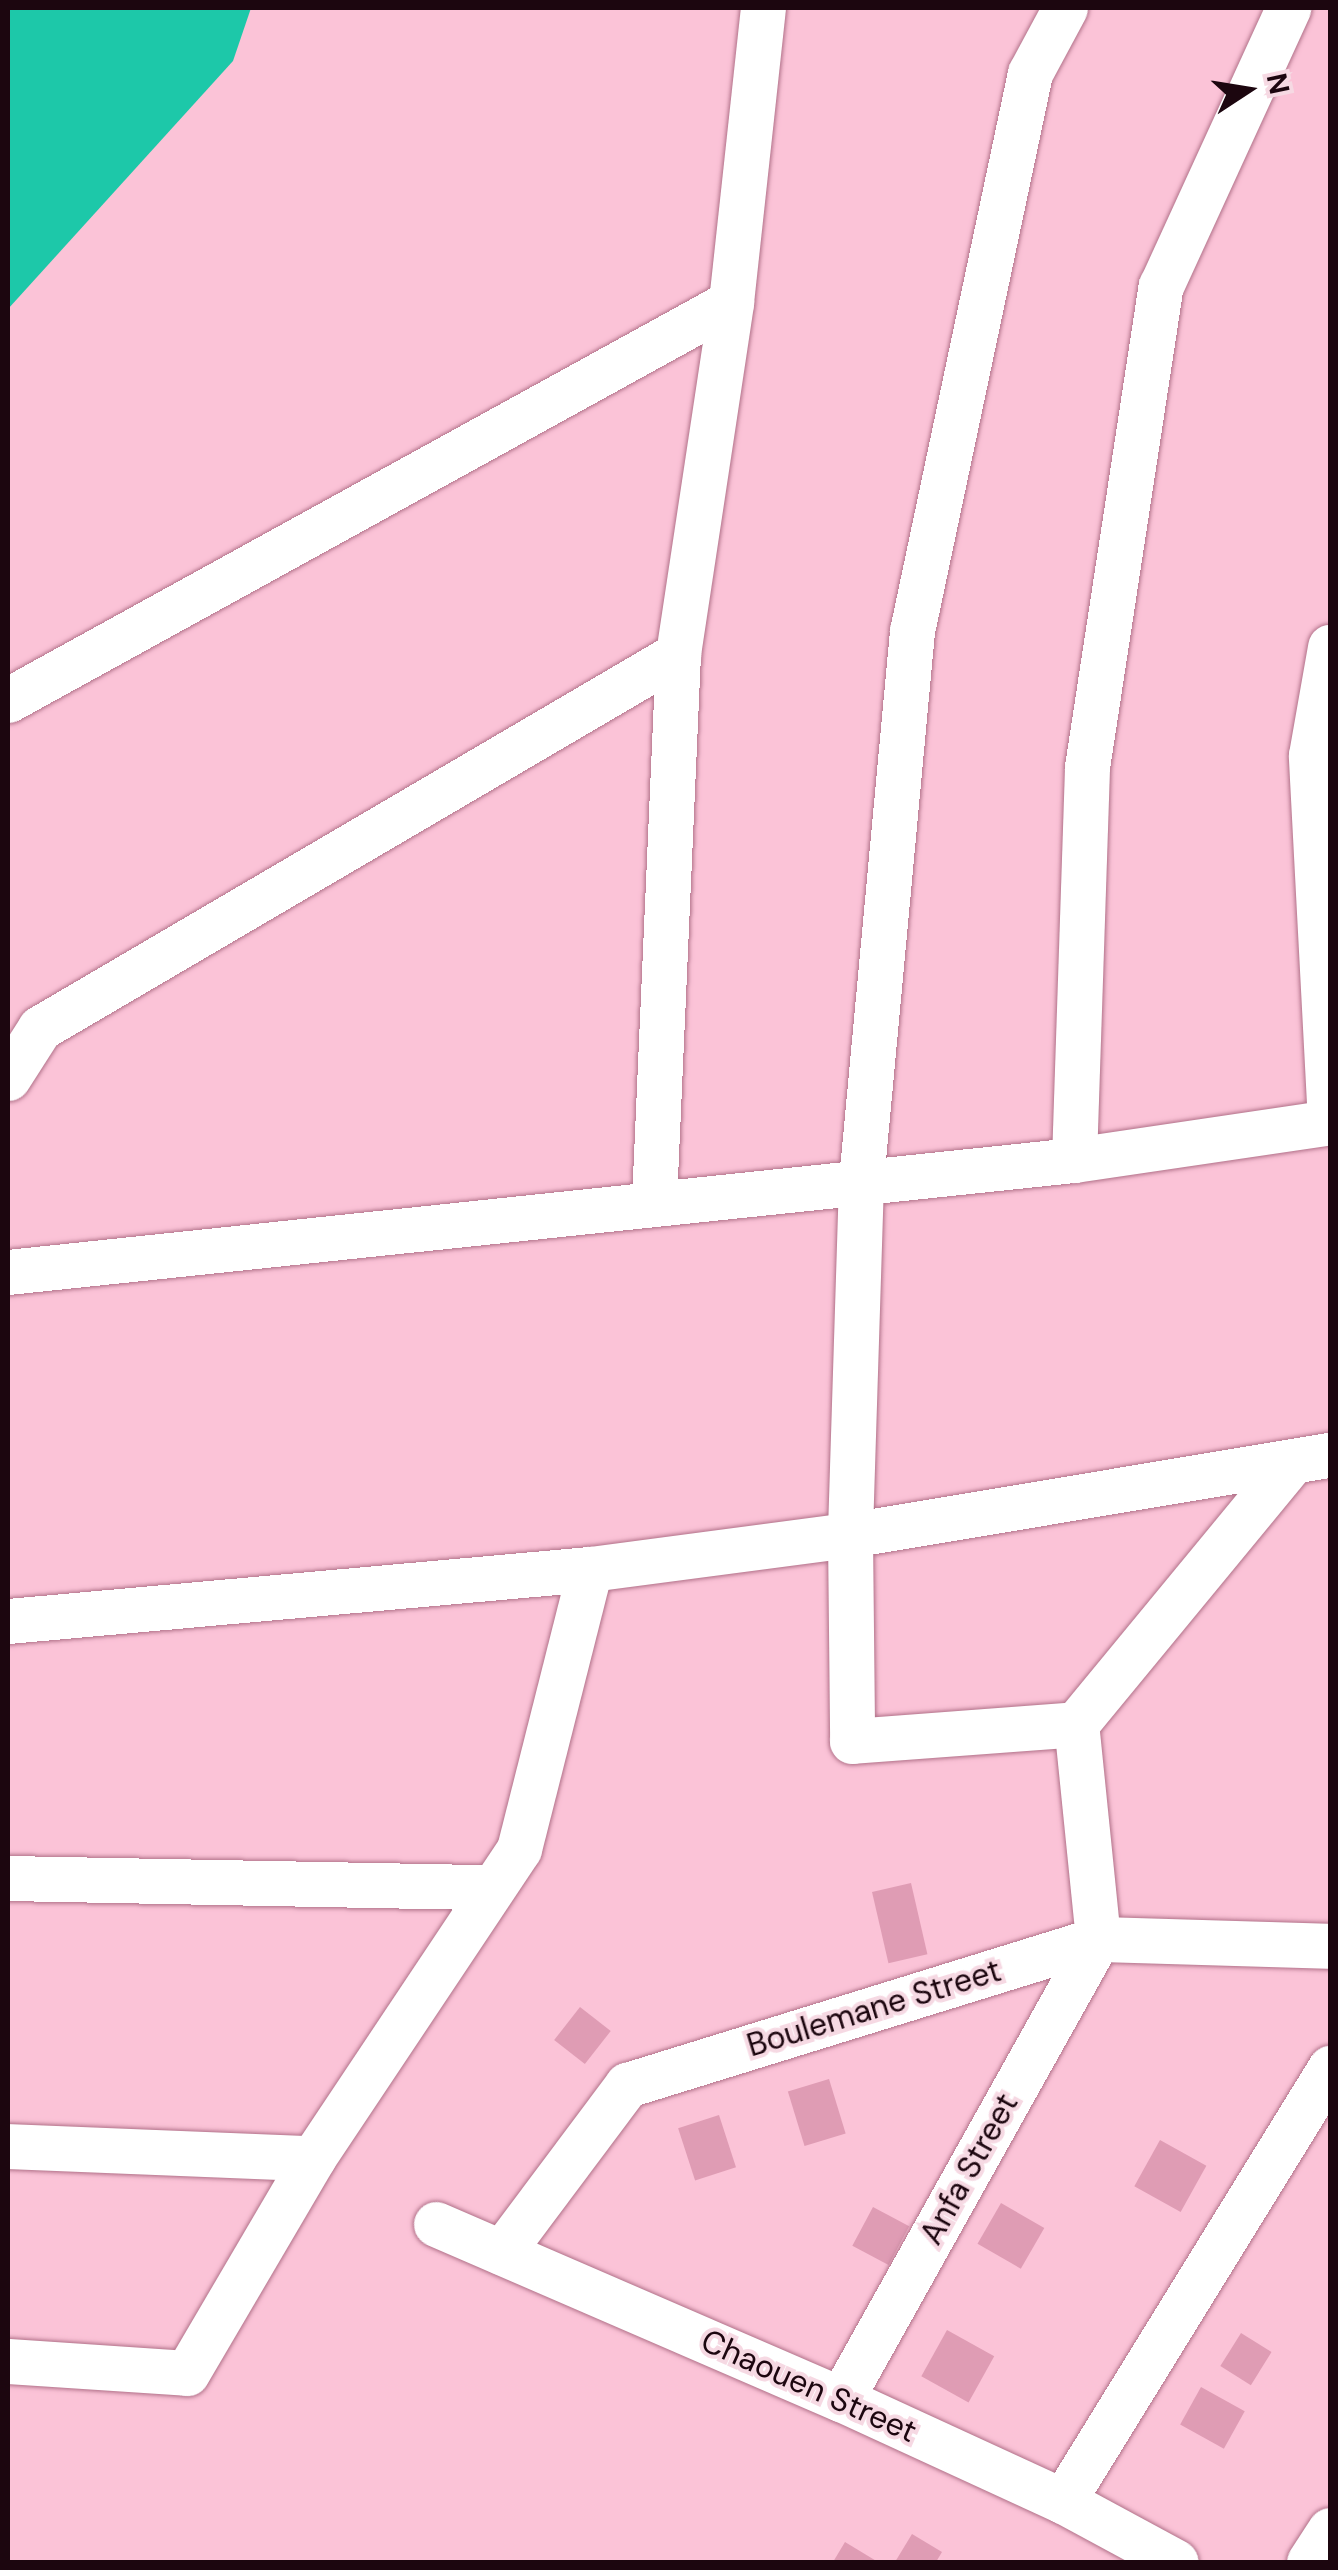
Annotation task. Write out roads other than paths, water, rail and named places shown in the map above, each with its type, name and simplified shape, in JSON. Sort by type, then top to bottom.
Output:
[{"type":"street","points":[[654,1200],[678,654],[731,302],[763,8]]},
{"type":"street","points":[[1065,8],[1030,73],[912,631],[861,1180],[844,1752],[1076,1724],[1311,1459]]},
{"type":"street","points":[[1074,1160],[1087,767],[1161,286],[1288,8]]},
{"type":"street","points":[[8,700],[731,302]]},
{"type":"street","points":[[8,1272],[654,1200],[1074,1160],[1330,1122],[1310,755],[1330,647]]},
{"type":"street","points":[[8,1078],[40,1028],[678,654]]},
{"type":"street","points":[[8,1621],[590,1569],[850,1535],[1311,1459]]},
{"type":"street","points":[[8,2361],[187,2373],[313,2158],[519,1848],[590,1569]]},
{"type":"street","points":[[1076,1724],[1098,1939]]},
{"type":"street","points":[[8,1878],[492,1887]]},
{"type":"street","name":"Boulemane Street","points":[[502,2252],[586,2131],[627,2085],[1098,1939],[1330,1946]]},
{"type":"street","name":"Anfa Street","points":[[841,2399],[1098,1939]]},
{"type":"street","points":[[1063,2501],[1330,2068]]},
{"type":"street","points":[[8,2146],[313,2158]]},
{"type":"street","name":"Chaouen Street","points":[[436,2224],[841,2399],[1063,2501],[1176,2562]]},
{"type":"street","points":[[1310,2562],[1330,2530]]}]
